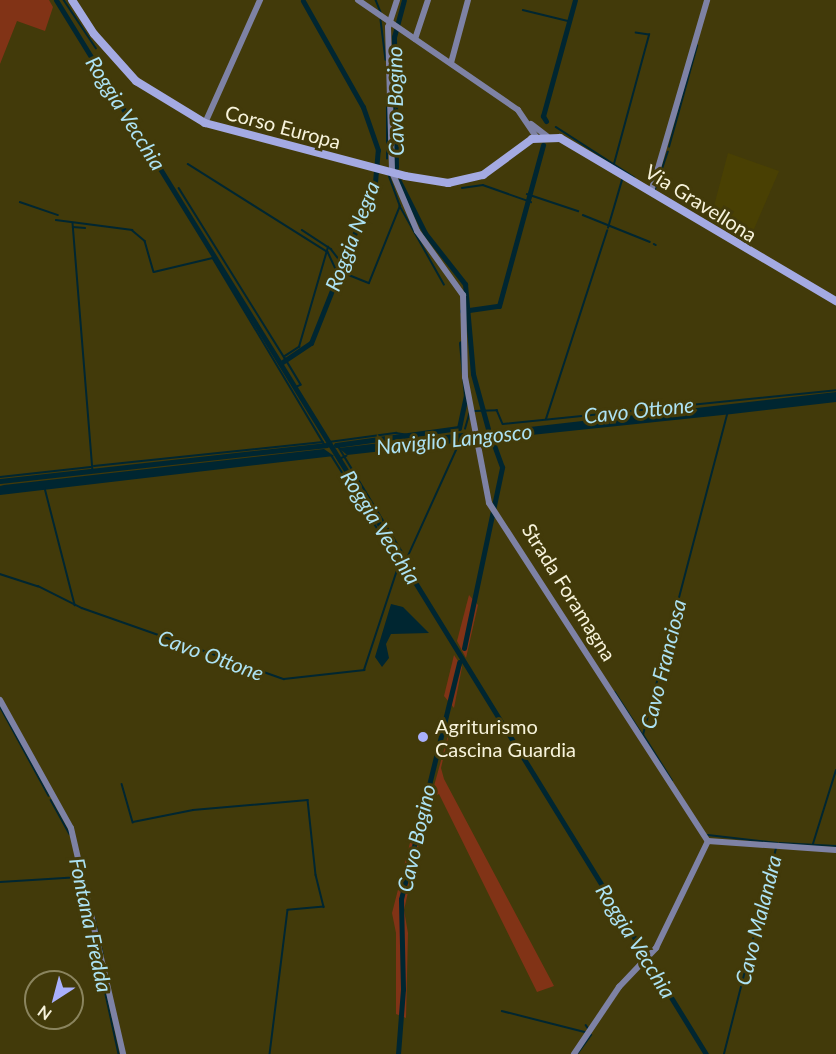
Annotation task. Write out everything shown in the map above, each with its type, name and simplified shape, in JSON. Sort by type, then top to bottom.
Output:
[{"type":"main road","name":"Corso Europa","points":[[72,0],[94,34],[136,81],[205,123],[392,172],[448,183],[469,180],[496,168],[530,141]]},
{"type":"main road","name":"Via Gravellona","points":[[530,141],[547,136],[575,145],[836,301]]},
{"type":"street","points":[[205,123],[260,0]]},
{"type":"street","name":"Via Gravellona","points":[[358,0],[451,63],[524,116],[547,136]]},
{"type":"street","points":[[392,172],[389,21],[397,0]]},
{"type":"street","points":[[415,39],[428,0]]},
{"type":"street","points":[[451,63],[468,0]]},
{"type":"street","points":[[651,192],[707,0]]},
{"type":"street","points":[[524,116],[530,141]]},
{"type":"street","name":"Via Gravellona","points":[[529,122],[530,141]]},
{"type":"street","name":"Strada Foramagna","points":[[392,172],[417,231],[460,287],[464,310],[465,377],[491,505],[708,841]]},
{"type":"street","points":[[0,700],[71,828],[123,1054]]},
{"type":"street","points":[[574,1054],[619,987],[656,948],[708,841],[836,850]]},
{"type":"shaded area","points":[[0,0],[49,0],[53,7],[45,31],[17,21],[0,64]]},
{"type":"shaded area","points":[[728,153],[779,171],[748,243],[710,221]]},
{"type":"shaded area","points":[[469,595],[478,605],[466,658],[457,641]]},
{"type":"shaded area","points":[[454,655],[462,667],[454,708],[444,696]]},
{"type":"shaded area","points":[[452,721],[441,768],[444,779],[554,986],[537,992],[439,794],[429,799],[404,910],[408,933],[406,1018],[396,1014],[396,933],[392,913],[422,796],[429,798],[434,786]]},
{"type":"water","points":[[836,392],[836,402],[732,414],[512,437],[478,438],[477,433]]},
{"type":"water","name":"Naviglio Langosco","points":[[471,432],[476,434],[472,441],[347,455],[339,448]]},
{"type":"water","points":[[324,449],[334,456],[0,495],[0,486],[4,485]]},
{"type":"water","points":[[391,604],[403,607],[429,633],[391,634],[386,644],[389,658],[382,667],[375,657]]},
{"type":"waterway","name":"Roggia Vecchia","points":[[56,0],[706,1054]]},
{"type":"waterway","points":[[64,0],[96,48]]},
{"type":"waterway","points":[[376,0],[382,15]]},
{"type":"waterway","name":"Cavo Bogino","points":[[396,167],[394,37],[404,0]]},
{"type":"waterway","points":[[546,121],[543,116],[575,0]]},
{"type":"waterway","name":"Roggia Negra","points":[[281,363],[311,343],[375,182],[378,150],[363,107],[303,1]]},
{"type":"waterway","points":[[523,10],[568,21]]},
{"type":"waterway","points":[[381,20],[386,60]]},
{"type":"waterway","points":[[614,164],[649,35],[636,33]]},
{"type":"waterway","points":[[669,147],[697,46]]},
{"type":"waterway","points":[[387,106],[387,159]]},
{"type":"waterway","points":[[556,127],[634,177]]},
{"type":"waterway","points":[[462,311],[499,306],[543,145]]},
{"type":"waterway","points":[[655,189],[668,152]]},
{"type":"waterway","points":[[188,164],[328,252],[339,276]]},
{"type":"waterway","points":[[389,175],[400,206],[444,284]]},
{"type":"waterway","points":[[608,228],[622,180]]},
{"type":"waterway","name":"Cavo Bogino","points":[[399,181],[425,233],[465,284],[473,374],[488,429]]},
{"type":"waterway","points":[[462,188],[483,185],[531,202]]},
{"type":"waterway","points":[[179,188],[301,385],[297,387]]},
{"type":"waterway","points":[[527,194],[578,211]]},
{"type":"waterway","points":[[20,202],[58,215]]},
{"type":"waterway","points":[[302,230],[331,249],[345,267],[344,273],[369,283],[400,206]]},
{"type":"waterway","points":[[583,215],[650,242]]},
{"type":"waterway","name":"Roggia Vecchia","points":[[56,220],[132,230],[145,241],[154,272],[213,258],[325,445]]},
{"type":"waterway","points":[[73,223],[93,470]]},
{"type":"waterway","points":[[73,227],[85,228]]},
{"type":"waterway","points":[[546,419],[607,231]]},
{"type":"waterway","points":[[285,356],[299,347],[328,247]]},
{"type":"waterway","name":"Naviglio Langosco","points":[[336,445],[459,428],[466,396],[461,343]]},
{"type":"waterway","name":"Cavo Ottone","points":[[474,411],[497,410],[503,424],[836,390]]},
{"type":"waterway","name":"Cavo Ottone","points":[[465,429],[470,412]]},
{"type":"waterway","name":"Cavo Franciosa","points":[[672,781],[643,735],[727,415]]},
{"type":"waterway","name":"Naviglio Langosco","points":[[329,442],[396,433],[408,435]]},
{"type":"waterway","name":"Cavo Bogino","points":[[464,648],[502,467],[492,440]]},
{"type":"waterway","points":[[94,466],[323,442]]},
{"type":"waterway","points":[[337,444],[403,553],[402,559]]},
{"type":"waterway","points":[[0,481],[327,445]]},
{"type":"waterway","name":"Cavo Ottone","points":[[408,556],[457,448]]},
{"type":"waterway","points":[[332,456],[394,555]]},
{"type":"waterway","name":"Roggia Vecchia","points":[[339,459],[346,456]]},
{"type":"waterway","points":[[0,477],[90,467]]},
{"type":"waterway","name":"Cavo Ottone","points":[[45,488],[75,605]]},
{"type":"waterway","name":"Cavo Ottone","points":[[0,574],[38,586],[82,608],[284,679],[364,670],[399,564]]},
{"type":"waterway","name":"Cavo Bogino","points":[[398,1054],[403,989],[401,899],[459,662]]},
{"type":"waterway","points":[[615,692],[642,734]]},
{"type":"waterway","name":"Fontana Fredda","points":[[0,706],[49,796]]},
{"type":"waterway","points":[[813,844],[836,770]]},
{"type":"waterway","points":[[122,784],[133,822],[193,810],[308,800],[316,875],[324,907],[288,910],[270,1054]]},
{"type":"waterway","name":"Fontana Fredda","points":[[51,800],[70,834]]},
{"type":"waterway","name":"Cavo Franciosa","points":[[708,835],[778,843]]},
{"type":"waterway","name":"Cavo Malandra","points":[[780,843],[836,846]]},
{"type":"waterway","name":"Cavo Malandra","points":[[724,1054],[776,848]]},
{"type":"waterway","points":[[0,882],[80,877]]},
{"type":"waterway","points":[[95,919],[103,954]]},
{"type":"waterway","name":"Fontana Fredda","points":[[100,967],[119,1054]]},
{"type":"waterway","points":[[502,1011],[585,1032]]},
{"type":"waterway","points":[[578,1053],[591,1035]]},
{"type":"place","name":"Agriturismo Cascina Guardia","points":[[423,737]]}]
